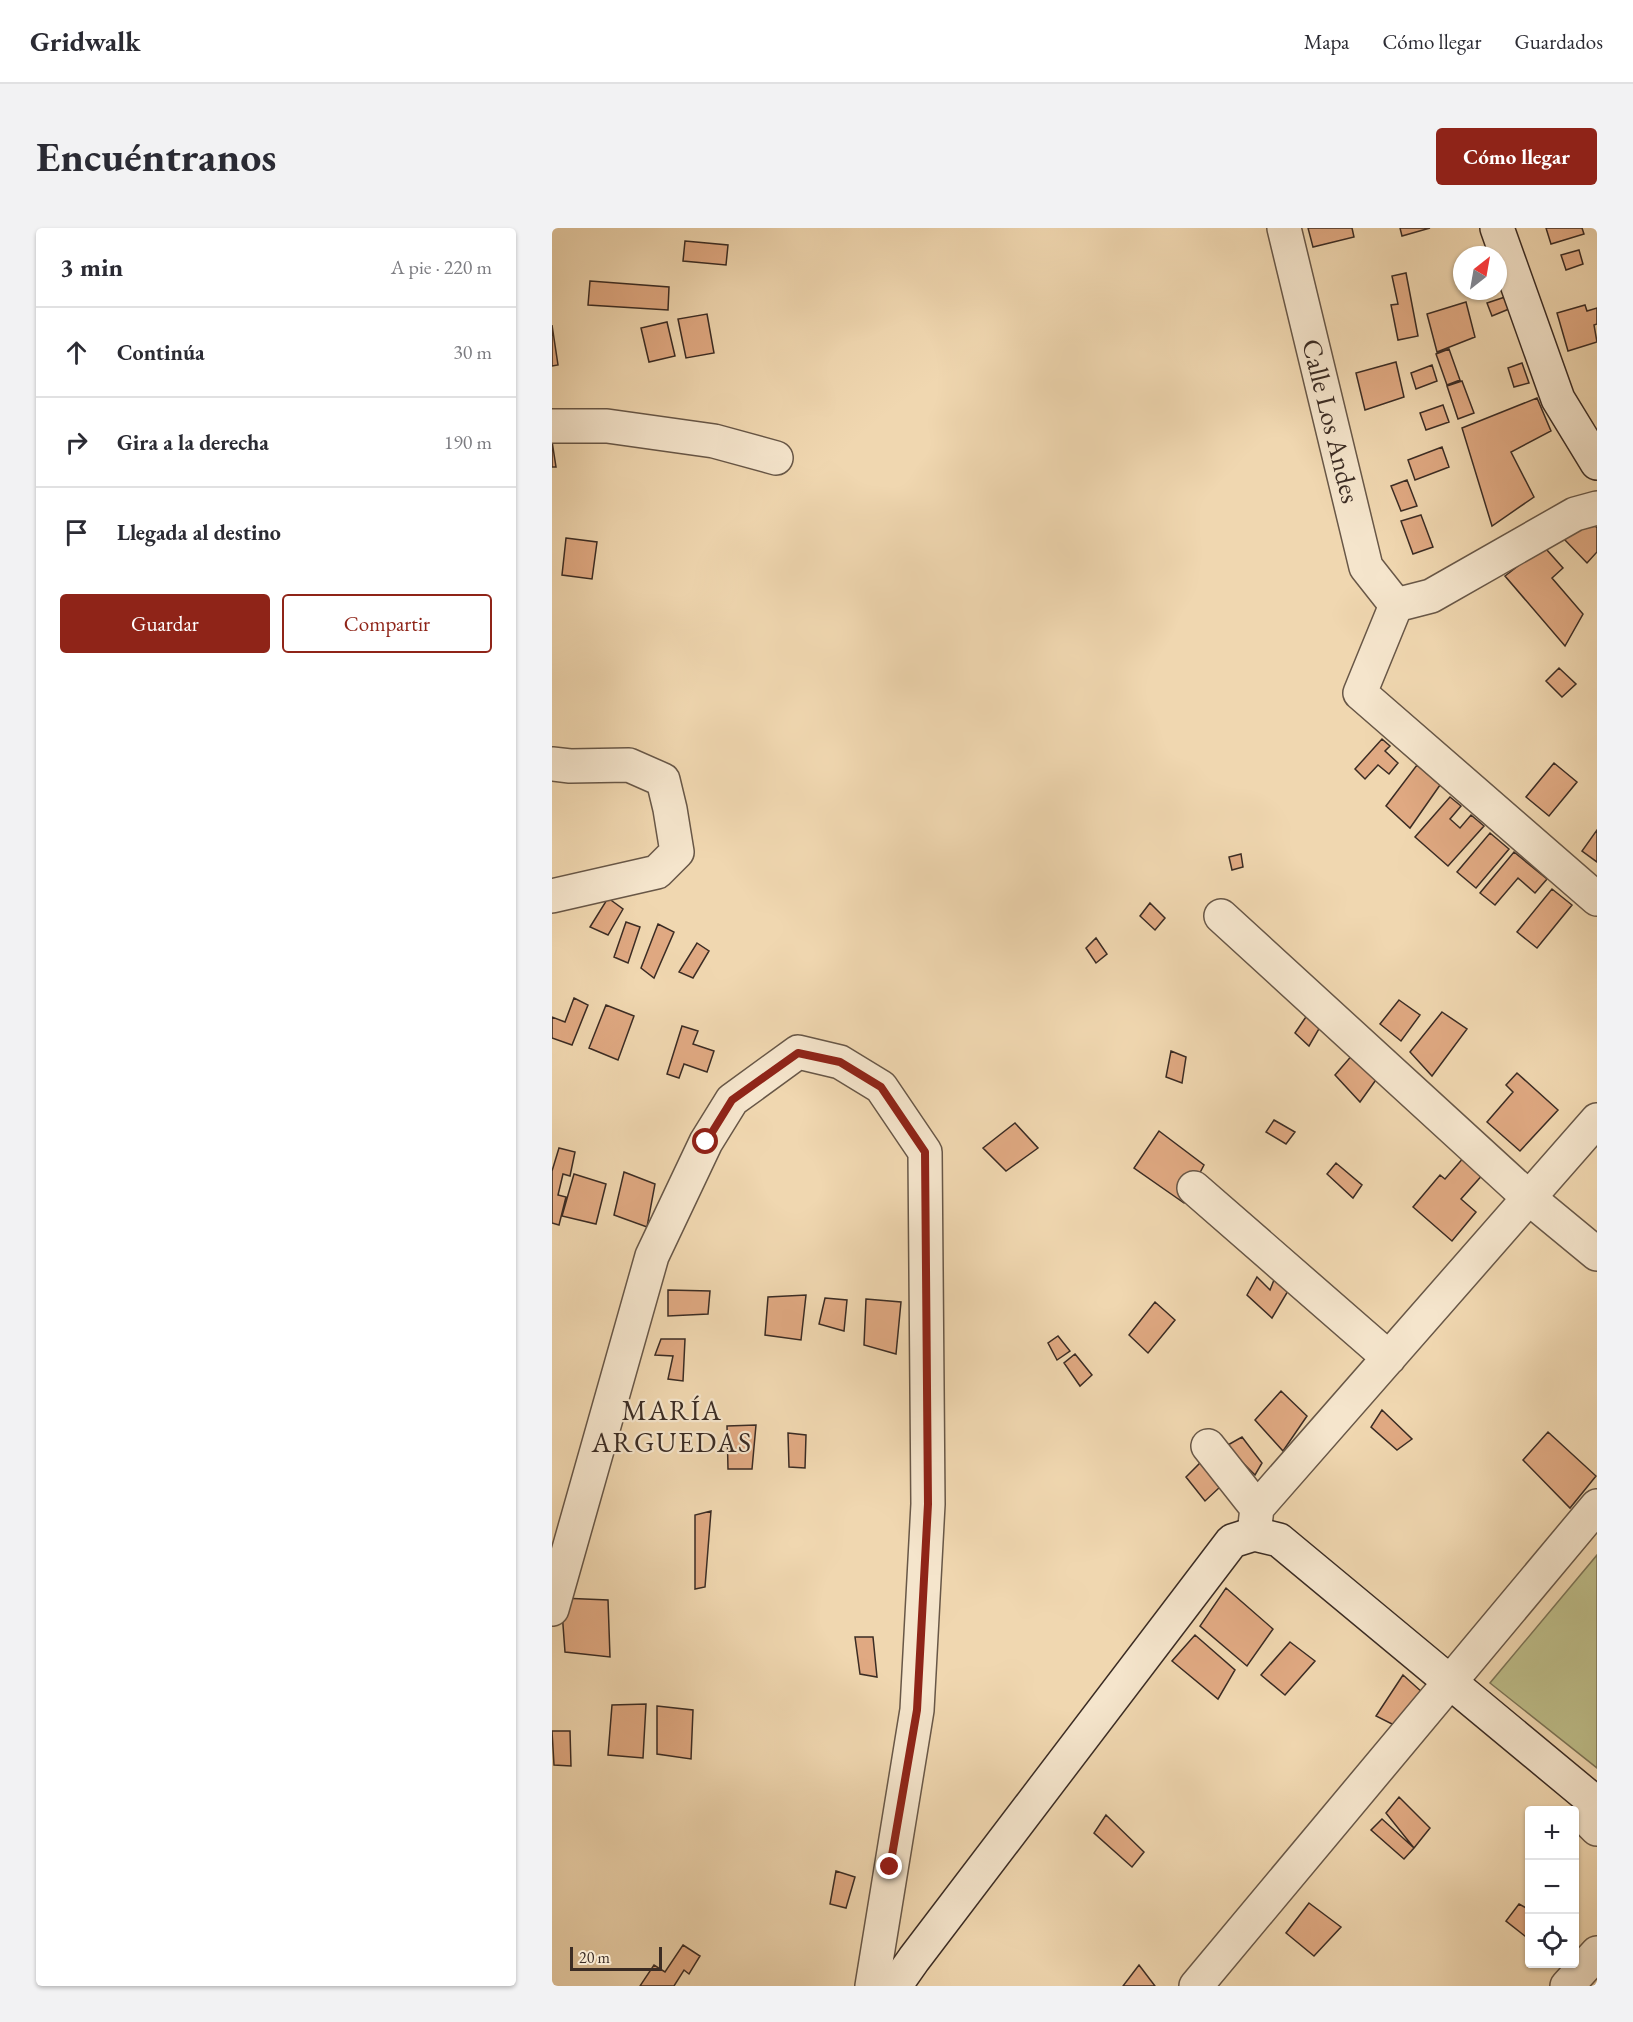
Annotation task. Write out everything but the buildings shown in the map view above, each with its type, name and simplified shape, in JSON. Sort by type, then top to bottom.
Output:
[{"type":"street","name":"Calle Los Andes","points":[[1284,228],[1366,567],[1396,605]]},
{"type":"street","points":[[1497,228],[1558,399],[1597,464]]},
{"type":"street","points":[[552,426],[607,426],[690,437],[714,441],[776,458]]},
{"type":"street","points":[[1597,508],[1575,514],[1431,596],[1396,605],[1360,693],[1597,899]]},
{"type":"street","points":[[552,764],[628,765],[663,780],[677,852],[657,872],[552,896]]},
{"type":"street","points":[[1221,916],[1529,1198],[1597,1254]]},
{"type":"street","points":[[552,1609],[652,1256],[706,1142],[732,1100],[798,1053],[840,1062],[881,1087],[925,1152],[928,1504],[917,1710],[872,1986]]},
{"type":"street","points":[[895,1986],[1232,1541],[1255,1521],[1389,1358],[1597,1120]]},
{"type":"street","points":[[1194,1188],[1389,1358]]},
{"type":"street","points":[[1208,1446],[1255,1521],[1597,1806],[1591,1816],[1592,1824],[1597,1829]]},
{"type":"street","points":[[1196,1986],[1597,1506]]},
{"type":"street","points":[[1568,1986],[1597,1953]]},
{"type":"green space","points":[[1597,1555],[1597,1768],[1490,1683]]},
{"type":"district","name":"MARÍA ARGUEDAS","points":[[672,1426]]},
{"type":"route","points":[[706,1142],[732,1100],[798,1053],[840,1062],[881,1087],[925,1152],[928,1504],[917,1710],[890,1867]]}]
